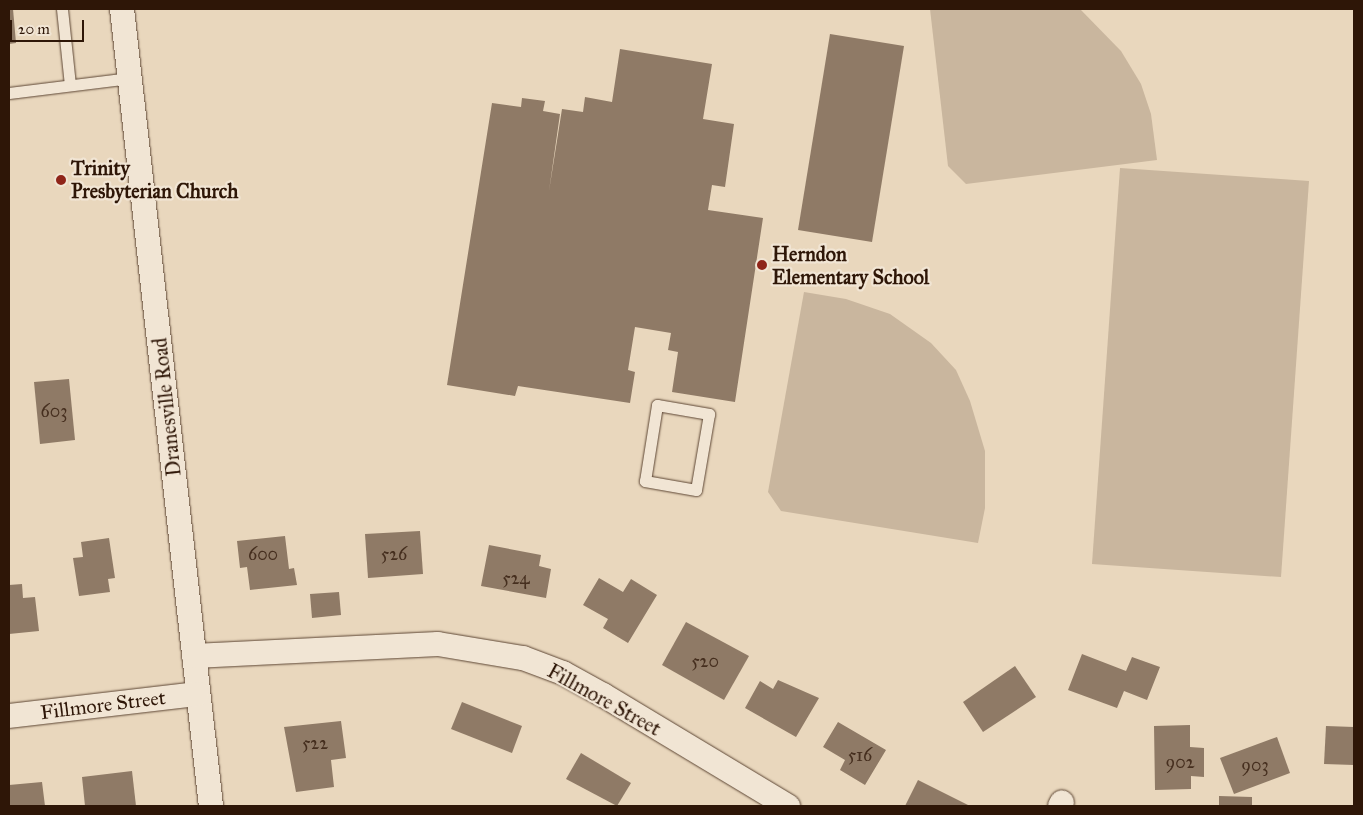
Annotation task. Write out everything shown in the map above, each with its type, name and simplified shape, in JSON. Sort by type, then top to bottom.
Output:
[{"type":"street","name":"Dranesville Road","points":[[122,9],[211,806]]},
{"type":"street","name":"Fillmore Street","points":[[194,656],[438,644],[523,658],[563,673],[788,806]]},
{"type":"street","name":"Fillmore Street","points":[[9,716],[198,694]]},
{"type":"lane","points":[[62,9],[70,85]]},
{"type":"lane","points":[[9,93],[130,78]]},
{"type":"lane","points":[[657,405],[709,414],[696,490],[644,481],[646,474],[657,405]]},
{"type":"shaded area","points":[[930,9],[1080,9],[1121,51],[1141,84],[1151,114],[1157,160],[966,184],[948,166]]},
{"type":"shaded area","points":[[1120,168],[1309,181],[1281,577],[1092,564]]},
{"type":"shaded area","points":[[804,292],[846,299],[890,314],[931,343],[956,370],[970,401],[985,451],[985,508],[978,543],[781,511],[768,492]]},
{"type":"building","points":[[9,9],[13,9],[16,43],[9,44]]},
{"type":"building","points":[[830,34],[904,46],[872,242],[798,230]]},
{"type":"building","points":[[620,49],[712,64],[703,119],[734,124],[725,187],[712,185],[708,210],[763,218],[735,402],[672,392],[678,352],[668,350],[671,333],[635,327],[628,370],[635,372],[630,403],[518,386],[515,396],[447,385],[492,103],[521,107],[522,98],[545,101],[543,111],[560,114],[549,191],[562,109],[583,112],[585,97],[612,102]]},
{"type":"building","points":[[69,379],[75,440],[40,444],[34,382]]},
{"type":"building","points":[[420,531],[423,574],[368,578],[365,534]]},
{"type":"building","points":[[285,536],[289,569],[294,568],[297,585],[250,590],[247,567],[240,568],[237,541]]},
{"type":"building","points":[[109,538],[115,578],[108,579],[110,592],[79,596],[73,558],[83,557],[81,542]]},
{"type":"building","points":[[489,545],[541,555],[539,566],[551,569],[546,598],[481,586]]},
{"type":"building","points":[[599,578],[623,592],[631,579],[657,595],[628,643],[603,628],[608,619],[583,605]]},
{"type":"building","points":[[22,584],[23,598],[35,597],[39,631],[9,634],[9,585]]},
{"type":"building","points":[[339,592],[341,615],[312,618],[310,594]]},
{"type":"building","points":[[686,622],[749,656],[724,700],[662,665]]},
{"type":"building","points":[[1082,654],[1126,671],[1132,657],[1160,667],[1147,700],[1124,691],[1117,708],[1068,690]]},
{"type":"building","points":[[1015,666],[1036,697],[983,732],[963,702]]},
{"type":"building","points":[[778,680],[819,698],[796,737],[745,708],[760,681],[773,689]]},
{"type":"building","points":[[462,702],[522,726],[512,753],[451,729]]},
{"type":"building","points":[[341,721],[346,758],[331,760],[334,787],[296,792],[284,727]]},
{"type":"building","points":[[838,722],[886,750],[865,785],[840,770],[845,760],[823,747]]},
{"type":"building","points":[[1190,725],[1190,747],[1204,748],[1204,777],[1191,776],[1191,789],[1155,790],[1154,726]]},
{"type":"building","points":[[1326,726],[1354,727],[1354,765],[1324,764]]},
{"type":"building","points":[[1277,737],[1290,773],[1234,794],[1220,758]]},
{"type":"building","points":[[581,753],[631,783],[617,806],[566,779]]},
{"type":"building","points":[[132,771],[136,806],[85,806],[82,777]]},
{"type":"building","points":[[918,780],[970,806],[905,806]]},
{"type":"building","points":[[42,782],[45,806],[9,806],[9,785]]},
{"type":"building","points":[[1219,796],[1252,797],[1252,806],[1219,806]]},
{"type":"place","name":"Trinity Presbyterian Church","points":[[61,180]]},
{"type":"place","name":"Herndon Elementary School","points":[[762,265]]}]
